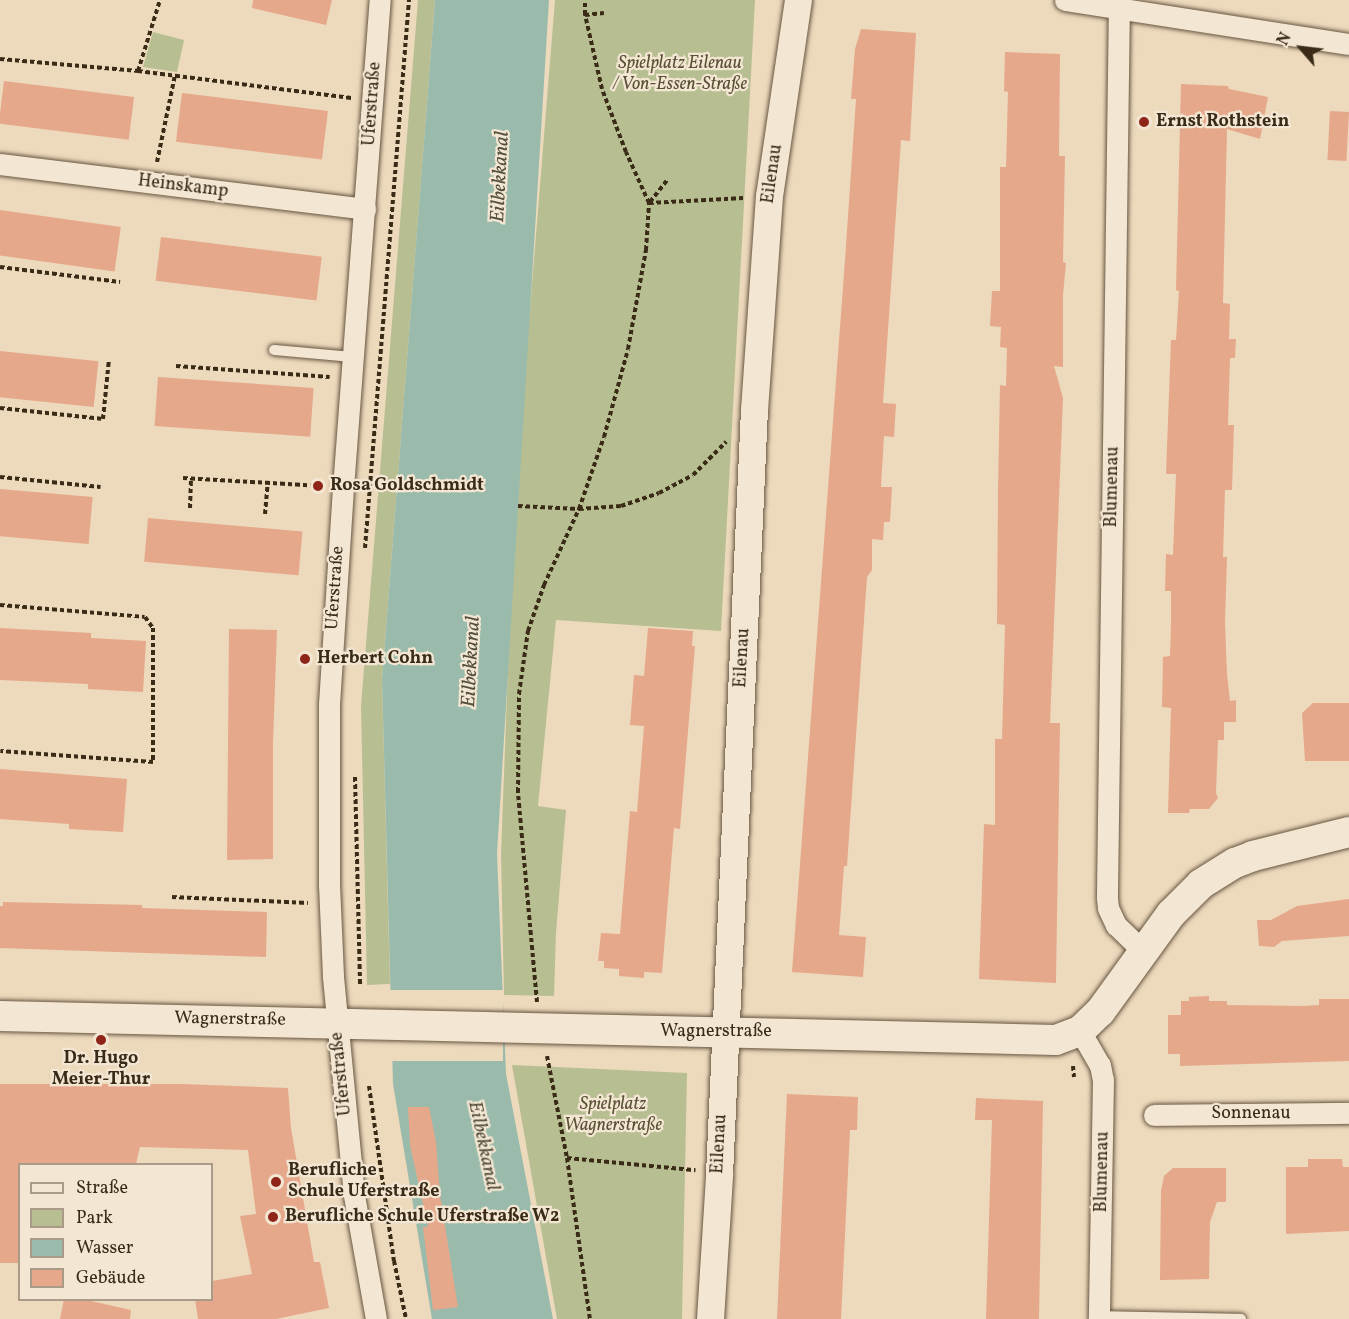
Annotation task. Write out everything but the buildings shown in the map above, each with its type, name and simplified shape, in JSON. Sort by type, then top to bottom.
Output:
[{"type":"main road","name":"Wagnerstraße","points":[[0,1016],[1046,1041],[1080,1031],[1100,1012],[1178,906],[1217,873],[1235,863],[1273,850],[1349,832]]},
{"type":"street","name":"Uferstraße","points":[[376,1319],[354,1196],[358,1023],[330,904],[329,704],[380,0]]},
{"type":"street","name":"Eilenau","points":[[710,1319],[719,1174],[754,410],[769,196],[798,0]]},
{"type":"street","points":[[1065,0],[1119,5],[1349,44]]},
{"type":"street","name":"Blumenau","points":[[1119,5],[1107,898],[1108,908],[1116,926],[1143,951]]},
{"type":"street","name":"Heinskamp","points":[[0,164],[365,209]]},
{"type":"street","name":"Blumenau","points":[[1080,1031],[1100,1065],[1103,1080],[1099,1317]]},
{"type":"street","name":"Sonnenau","points":[[1154,1115],[1349,1113]]},
{"type":"lane","points":[[274,350],[353,357]]},
{"type":"lane","points":[[1099,1317],[1241,1319]]},
{"type":"path","points":[[138,71],[160,0]]},
{"type":"path","points":[[364,557],[409,0]]},
{"type":"path","points":[[585,0],[585,15],[603,89],[626,152],[649,202],[646,250],[628,349],[604,437],[579,509],[544,585],[528,631],[519,694],[518,792],[533,982],[567,1158],[590,1319]]},
{"type":"path","points":[[585,15],[604,13]]},
{"type":"path","points":[[0,59],[176,75],[373,101]]},
{"type":"path","points":[[153,183],[176,75]]},
{"type":"path","points":[[649,202],[668,179]]},
{"type":"path","points":[[649,202],[769,196]]},
{"type":"path","points":[[0,267],[120,282]]},
{"type":"path","points":[[0,408],[103,419],[109,359]]},
{"type":"path","points":[[176,366],[352,378]]},
{"type":"path","points":[[518,506],[579,509],[621,506],[659,492],[693,475],[754,410]]},
{"type":"path","points":[[0,477],[101,487]]},
{"type":"path","points":[[183,478],[343,488]]},
{"type":"path","points":[[190,508],[191,478]]},
{"type":"path","points":[[265,514],[268,482]]},
{"type":"path","points":[[0,604],[145,617],[153,628],[153,762],[0,751]]},
{"type":"path","points":[[355,770],[358,1023]]},
{"type":"path","points":[[172,897],[330,904]]},
{"type":"path","points":[[369,1083],[394,1261],[406,1319]]},
{"type":"path","points":[[567,1158],[719,1174]]},
{"type":"green space","points":[[418,0],[435,0],[382,680],[390,984],[367,985],[361,706]]},
{"type":"green space","name":"Spielplatz Eilenau / Von-Essen-Straße","points":[[555,0],[755,0],[721,631],[556,620],[538,806],[566,810],[556,933],[554,996],[504,995],[501,854],[514,507]]},
{"type":"green space","points":[[153,32],[184,40],[177,72],[143,67]]},
{"type":"green space","name":"Spielplatz Wagnerstraße","points":[[512,1065],[687,1073],[682,1319],[557,1319]]},
{"type":"water","name":"Eilbekkanal","points":[[435,0],[549,0],[497,854],[506,1074],[553,1319],[432,1319],[393,1084],[382,680]]},
{"type":"pier","points":[[387,990],[503,990],[503,1061],[387,1061]]},
{"type":"place","name":"Ernst Rothstein","points":[[1144,122]]},
{"type":"place","name":"Rosa Goldschmidt","points":[[318,486]]},
{"type":"place","name":"Herbert Cohn","points":[[305,659]]},
{"type":"place","name":"Dr. Hugo Meier-Thur","points":[[101,1040]]},
{"type":"place","name":"Berufliche Schule Uferstraße","points":[[276,1182]]},
{"type":"place","name":"Berufliche Schule Uferstraße W2","points":[[273,1217]]}]
